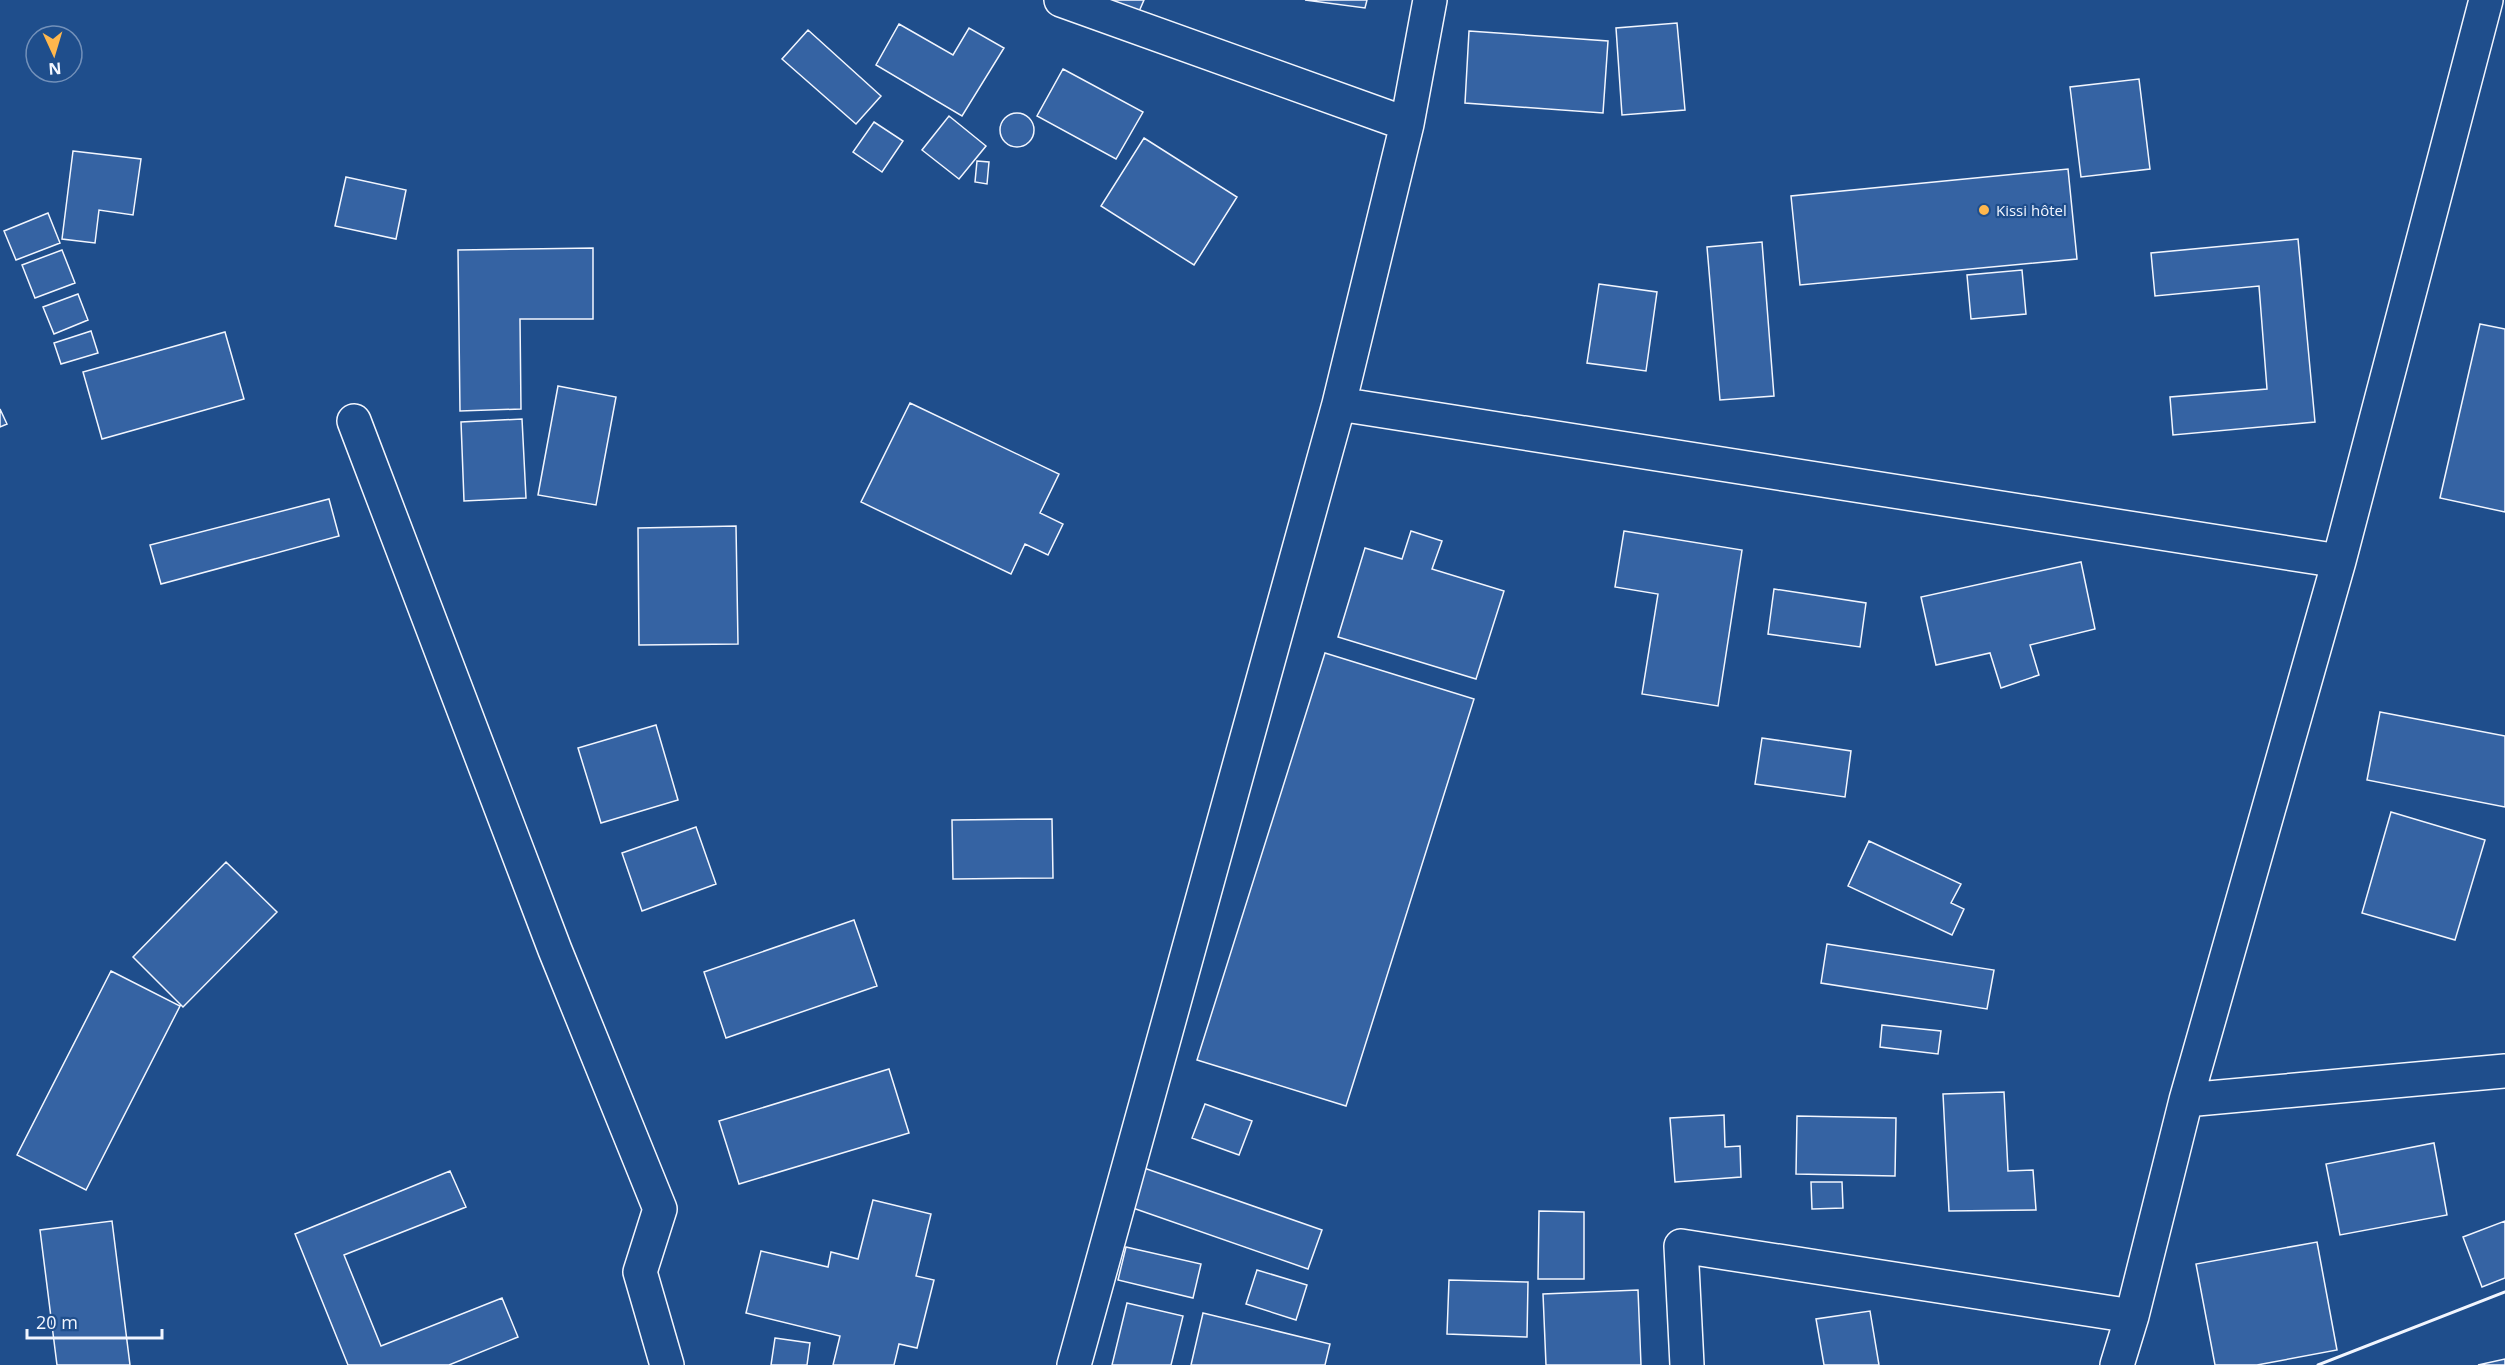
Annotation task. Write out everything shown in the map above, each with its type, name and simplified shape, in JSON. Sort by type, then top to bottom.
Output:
[{"type":"street","points":[[1061,0],[1407,123]]},
{"type":"street","points":[[1074,1365],[1339,404],[1407,123],[1430,0]]},
{"type":"street","points":[[2117,1365],[2132,1316],[2186,1100],[2339,561],[2486,0]]},
{"type":"street","points":[[1339,404],[2339,561]]},
{"type":"street","points":[[354,421],[555,950],[660,1209],[640,1272],[668,1365]]},
{"type":"street","points":[[2186,1100],[2505,1071]]},
{"type":"street","points":[[1687,1365],[1681,1246],[2132,1316]]},
{"type":"building","points":[[1081,0],[1144,0],[1134,23]]},
{"type":"building","points":[[1305,0],[1367,0],[1365,8]]},
{"type":"building","points":[[1677,23],[1685,110],[1622,115],[1616,28]]},
{"type":"building","points":[[899,24],[953,55],[969,28],[1004,48],[962,116],[876,65]]},
{"type":"building","points":[[808,30],[881,96],[856,124],[782,59]]},
{"type":"building","points":[[1469,31],[1608,41],[1603,113],[1465,103]]},
{"type":"building","points":[[1063,69],[1143,112],[1116,159],[1037,116]]},
{"type":"building","points":[[2139,79],[2150,169],[2081,177],[2070,87]]},
{"type":"building","points":[[1017,113],[1029,118],[1034,130],[1029,142],[1017,147],[1005,142],[1000,130],[1005,118]]},
{"type":"building","points":[[949,116],[986,146],[959,179],[922,150]]},
{"type":"building","points":[[874,122],[903,141],[882,172],[853,152]]},
{"type":"building","points":[[1144,138],[1237,197],[1194,265],[1101,206]]},
{"type":"building","points":[[73,151],[141,159],[133,215],[99,210],[95,243],[62,239]]},
{"type":"building","points":[[977,161],[989,162],[987,184],[975,182]]},
{"type":"building","points":[[2068,169],[2077,259],[1800,285],[1791,196]]},
{"type":"building","points":[[346,177],[406,190],[396,239],[335,226]]},
{"type":"building","points":[[48,213],[60,243],[16,260],[4,231]]},
{"type":"building","points":[[2298,239],[2315,422],[2173,435],[2170,397],[2267,389],[2259,286],[2155,296],[2151,253]]},
{"type":"building","points":[[1762,242],[1774,396],[1720,400],[1707,247]]},
{"type":"building","points":[[593,248],[593,319],[520,319],[521,409],[460,411],[458,250]]},
{"type":"building","points":[[62,250],[75,283],[35,298],[22,265]]},
{"type":"building","points":[[2022,270],[2026,314],[1971,319],[1967,275]]},
{"type":"building","points":[[1599,284],[1657,292],[1646,371],[1587,363]]},
{"type":"building","points":[[78,294],[88,320],[54,334],[43,307]]},
{"type":"building","points":[[2480,324],[2505,329],[2505,512],[2440,498]]},
{"type":"building","points":[[91,331],[98,353],[61,364],[54,343]]},
{"type":"building","points":[[225,332],[244,399],[102,439],[83,372]]},
{"type":"building","points":[[558,386],[616,397],[596,505],[538,495]]},
{"type":"building","points":[[910,403],[1059,474],[1040,513],[1063,524],[1048,555],[1025,544],[1011,574],[861,502]]},
{"type":"building","points":[[0,409],[7,424],[0,427]]},
{"type":"building","points":[[522,419],[526,498],[464,501],[461,422]]},
{"type":"building","points":[[329,499],[339,536],[161,584],[150,545]]},
{"type":"building","points":[[736,526],[738,644],[639,645],[638,528]]},
{"type":"building","points":[[1411,531],[1442,541],[1432,569],[1504,591],[1476,679],[1338,637],[1365,548],[1402,559]]},
{"type":"building","points":[[1624,531],[1742,550],[1718,706],[1642,694],[1658,594],[1615,587]]},
{"type":"building","points":[[2081,562],[2095,629],[2030,645],[2039,675],[2001,688],[1990,653],[1936,665],[1921,597]]},
{"type":"building","points":[[1774,589],[1866,603],[1860,647],[1768,634]]},
{"type":"building","points":[[1325,653],[1474,699],[1346,1106],[1197,1060]]},
{"type":"building","points":[[2380,712],[2505,736],[2505,807],[2367,780]]},
{"type":"building","points":[[656,725],[678,800],[601,823],[578,748]]},
{"type":"building","points":[[1762,738],[1851,751],[1845,797],[1755,784]]},
{"type":"building","points":[[2391,812],[2485,840],[2455,940],[2362,913]]},
{"type":"building","points":[[1052,819],[1053,878],[953,879],[952,820]]},
{"type":"building","points":[[696,827],[716,884],[642,911],[622,853]]},
{"type":"building","points":[[1869,841],[1961,884],[1951,903],[1964,909],[1952,935],[1848,886]]},
{"type":"building","points":[[226,862],[277,912],[183,1007],[133,957]]},
{"type":"building","points":[[854,920],[877,986],[726,1038],[704,972]]},
{"type":"building","points":[[1827,944],[1994,970],[1987,1009],[1821,983]]},
{"type":"building","points":[[111,971],[180,1006],[86,1190],[17,1155]]},
{"type":"building","points":[[1882,1025],[1941,1031],[1938,1054],[1880,1047]]},
{"type":"building","points":[[889,1069],[909,1133],[739,1184],[719,1121]]},
{"type":"building","points":[[2004,1092],[2008,1171],[2033,1170],[2036,1210],[1949,1211],[1943,1094]]},
{"type":"building","points":[[1205,1104],[1252,1121],[1239,1155],[1192,1138]]},
{"type":"building","points":[[1724,1115],[1725,1147],[1740,1146],[1741,1177],[1675,1182],[1670,1118]]},
{"type":"building","points":[[1797,1116],[1896,1118],[1895,1176],[1796,1174]]},
{"type":"building","points":[[2434,1143],[2447,1215],[2340,1235],[2326,1164]]},
{"type":"building","points":[[1144,1168],[1322,1230],[1308,1269],[1130,1207]]},
{"type":"building","points":[[450,1171],[466,1207],[344,1255],[381,1346],[502,1298],[518,1337],[449,1365],[348,1365],[295,1234]]},
{"type":"building","points":[[1811,1182],[1842,1182],[1843,1208],[1812,1209]]},
{"type":"building","points":[[873,1200],[931,1214],[916,1276],[934,1280],[917,1348],[899,1344],[894,1365],[833,1365],[840,1336],[746,1313],[761,1251],[828,1267],[831,1252],[858,1259]]},
{"type":"building","points":[[1539,1211],[1584,1212],[1584,1279],[1538,1279]]},
{"type":"building","points":[[112,1221],[130,1365],[57,1365],[40,1230]]},
{"type":"building","points":[[2505,1221],[2505,1278],[2482,1287],[2463,1237]]},
{"type":"building","points":[[2317,1242],[2337,1350],[2257,1365],[2215,1365],[2196,1264]]},
{"type":"building","points":[[1126,1247],[1201,1264],[1193,1298],[1118,1280]]},
{"type":"building","points":[[1257,1270],[1307,1285],[1296,1320],[1246,1304]]},
{"type":"building","points":[[1449,1280],[1528,1282],[1527,1337],[1447,1334]]},
{"type":"building","points":[[1638,1290],[1641,1365],[1546,1365],[1543,1294]]},
{"type":"building","points":[[1127,1303],[1183,1316],[1171,1365],[1112,1365]]},
{"type":"building","points":[[1870,1311],[1879,1365],[1824,1365],[1816,1319]]},
{"type":"building","points":[[1203,1313],[1330,1344],[1325,1365],[1191,1365]]},
{"type":"building","points":[[775,1338],[810,1343],[807,1365],[771,1365]]},
{"type":"building","points":[[2505,1359],[2505,1365],[2478,1365]]},
{"type":"wall","points":[[2318,1365],[2505,1292]]},
{"type":"place","name":"Kissi hôtel","points":[[1984,210]]}]
